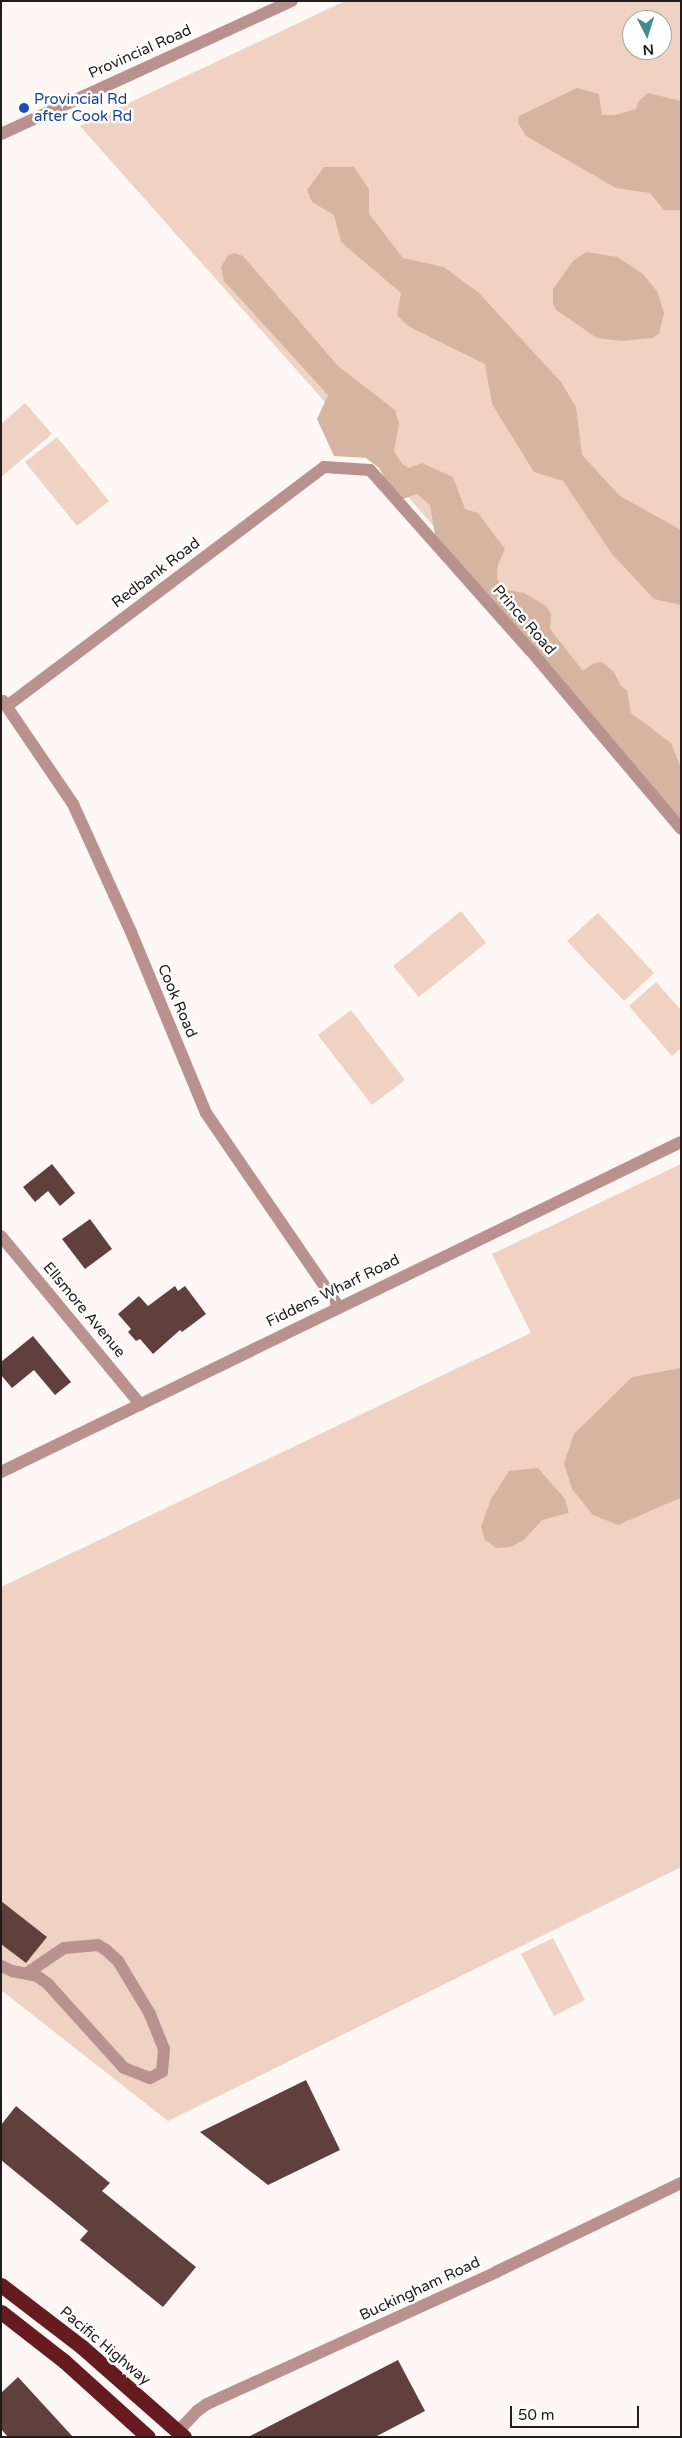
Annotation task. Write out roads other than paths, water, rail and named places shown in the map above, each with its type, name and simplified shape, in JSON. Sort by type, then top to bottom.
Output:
[{"type":"highway","name":"Pacific Highway","points":[[1,2286],[82,2347],[181,2434]]},
{"type":"highway","points":[[1,2312],[64,2361],[148,2437]]},
{"type":"street","name":"Provincial Road","points":[[1,134],[292,1]]},
{"type":"street","name":"Redbank Road","points":[[4,703],[324,466]]},
{"type":"street","name":"Prince Road","points":[[324,466],[370,470],[530,650],[681,829]]},
{"type":"street","name":"Cook Road","points":[[4,703],[73,804],[131,932],[206,1113],[338,1306]]},
{"type":"street","name":"Fiddens Wharf Road","points":[[1,1472],[141,1405],[338,1306],[681,1142]]},
{"type":"street","name":"Ellsmore Avenue","points":[[1,1236],[141,1405]]},
{"type":"street","points":[[1,1966],[27,1974],[48,1984],[124,2068],[150,2078],[162,2072],[164,2049],[150,2014],[118,1961],[106,1950],[98,1945],[64,1948],[27,1974]]},
{"type":"street","name":"Buckingham Road","points":[[181,2434],[197,2410],[207,2404],[496,2272],[681,2183]]},
{"type":"place","name":"Provincial Rd after Cook Rd","points":[[24,108]]}]
